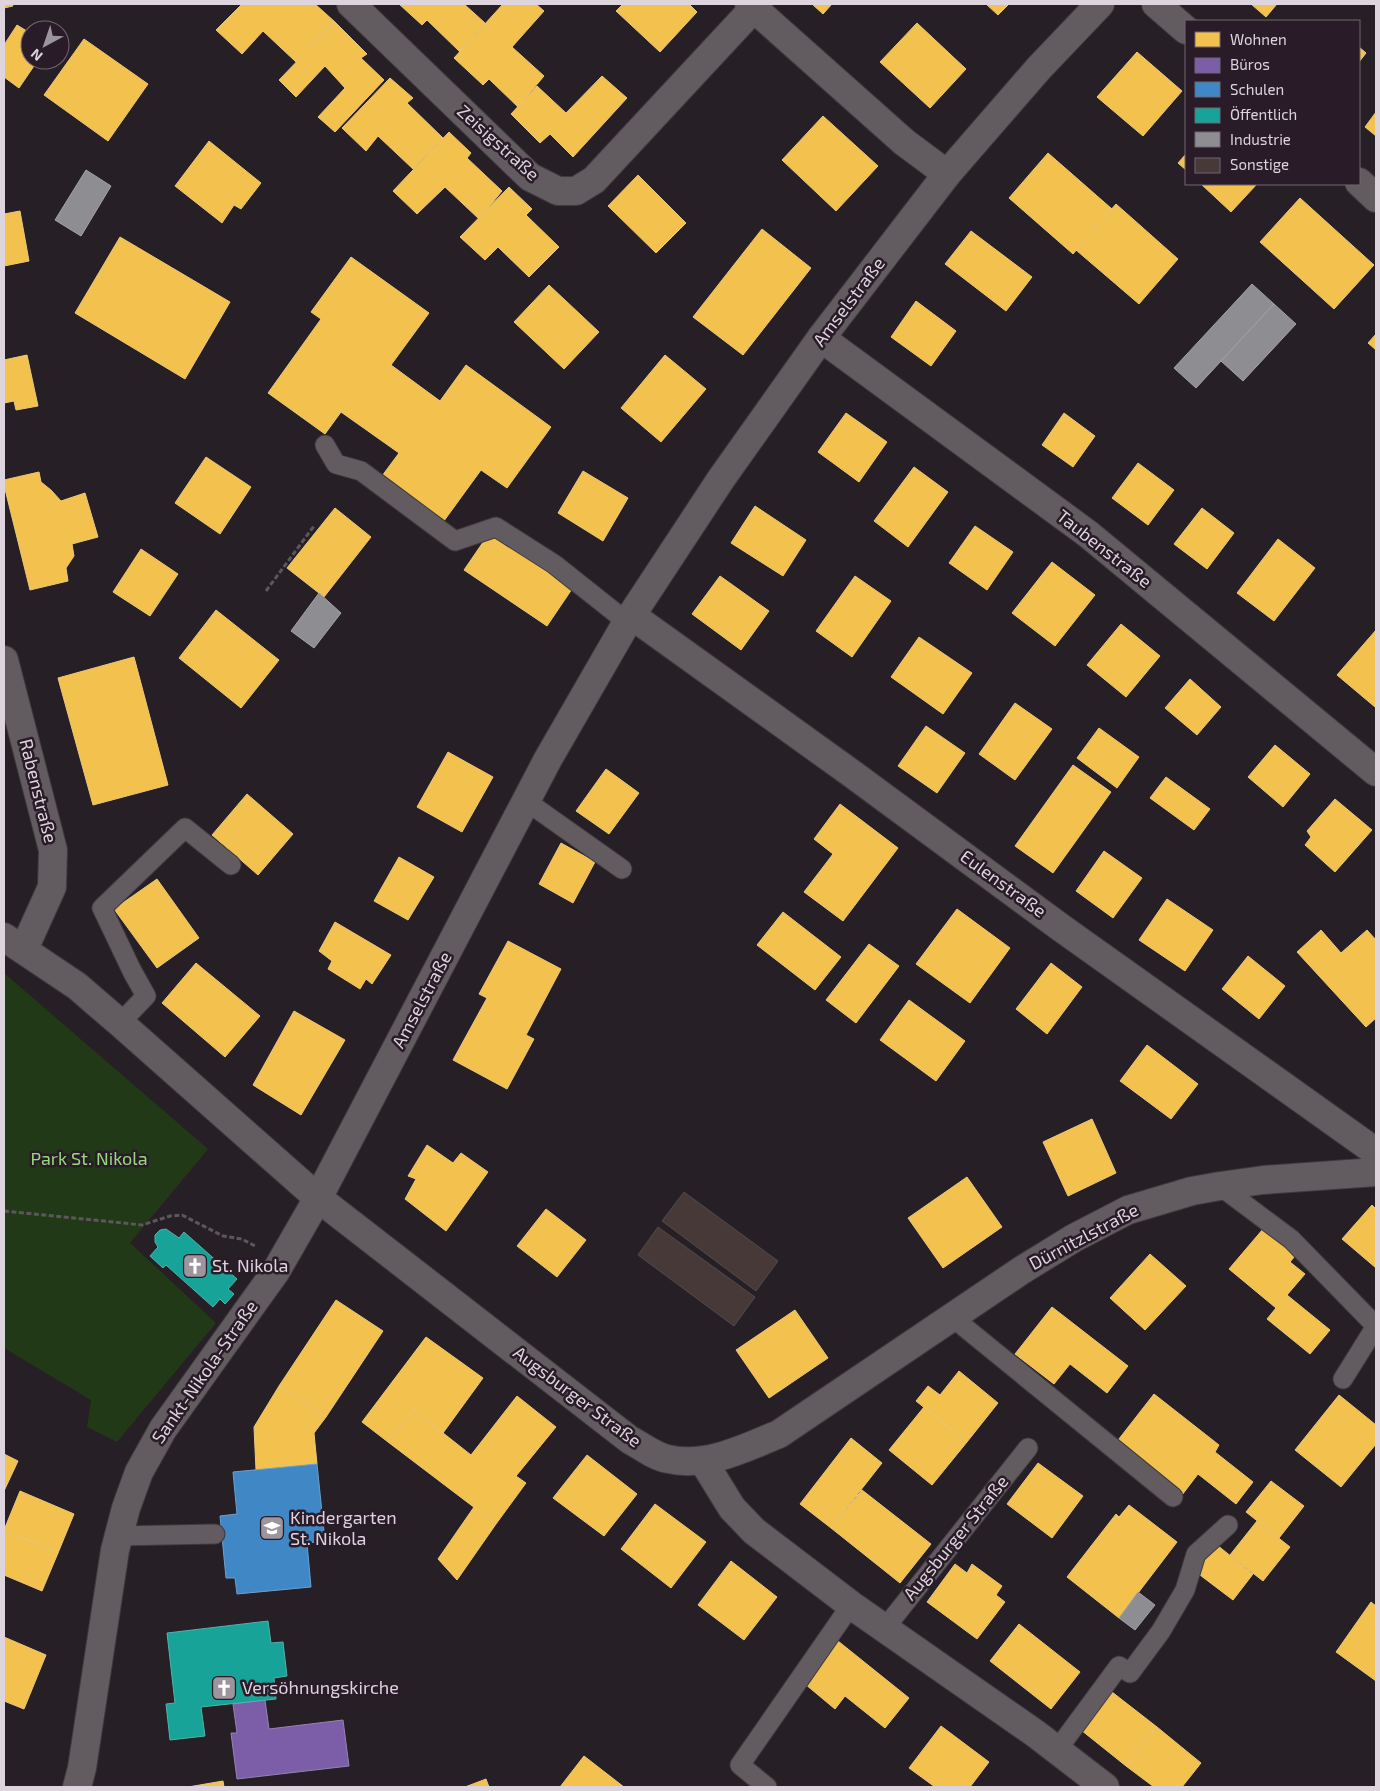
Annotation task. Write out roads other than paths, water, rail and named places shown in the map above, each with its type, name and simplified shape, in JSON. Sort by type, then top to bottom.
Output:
[{"type":"street","name":"Zeisigstraße","points":[[351,4],[530,176],[558,191],[576,191],[594,180],[752,6],[904,142],[947,174]]},
{"type":"street","name":"Amselstraße","points":[[318,1198],[548,759],[629,618],[721,479],[822,338],[947,174],[1039,68],[1100,4]]},
{"type":"street","points":[[1156,4],[1185,29]]},
{"type":"street","points":[[1360,183],[1376,198]]},
{"type":"street","name":"Taubenstraße","points":[[822,338],[1088,534],[1376,772]]},
{"type":"street","name":"Eulenstraße","points":[[629,618],[844,767],[1060,927],[1376,1152]]},
{"type":"street","name":"Rabenstraße","points":[[4,660],[53,850],[52,887],[14,943]]},
{"type":"street","points":[[14,943],[77,986],[318,1198]]},
{"type":"street","name":"Dürnitzlstraße","points":[[703,1461],[738,1451],[779,1434],[1022,1270],[1074,1238],[1128,1210],[1192,1191],[1220,1186],[1263,1180],[1376,1172]]},
{"type":"street","name":"Sankt-Nikola-Straße","points":[[77,1787],[82,1768],[115,1550],[126,1508],[139,1472],[163,1429],[282,1260],[318,1198]]},
{"type":"street","name":"Augsburger Straße","points":[[318,1198],[630,1440],[666,1459],[684,1462],[703,1461]]},
{"type":"street","points":[[703,1461],[732,1508],[754,1531],[851,1605],[1057,1750],[1105,1787]]},
{"type":"lane","points":[[325,445],[336,464],[362,471],[454,541],[496,527],[554,564],[629,618]]},
{"type":"lane","points":[[526,801],[622,869]]},
{"type":"lane","points":[[120,1023],[146,996],[102,908],[184,828],[231,865]]},
{"type":"lane","points":[[1220,1186],[1292,1239],[1376,1326],[1343,1379]]},
{"type":"lane","points":[[952,1317],[1172,1497]]},
{"type":"lane","name":"Augsburger Straße","points":[[884,1628],[1028,1448]]},
{"type":"lane","points":[[1057,1750],[1119,1666],[1130,1673],[1161,1631],[1185,1590],[1196,1554],[1228,1525]]},
{"type":"lane","points":[[118,1536],[214,1534]]},
{"type":"lane","points":[[767,1787],[740,1764],[851,1605]]},
{"type":"place","name":"St. Nikola","points":[[195,1266]]},
{"type":"place","name":"Kindergarten St. Nikola","points":[[272,1528]]},
{"type":"place","name":"Versöhnungskirche","points":[[224,1688]]},
{"type":"park label","name":"Park St. Nikola","points":[[89,1159]]}]
